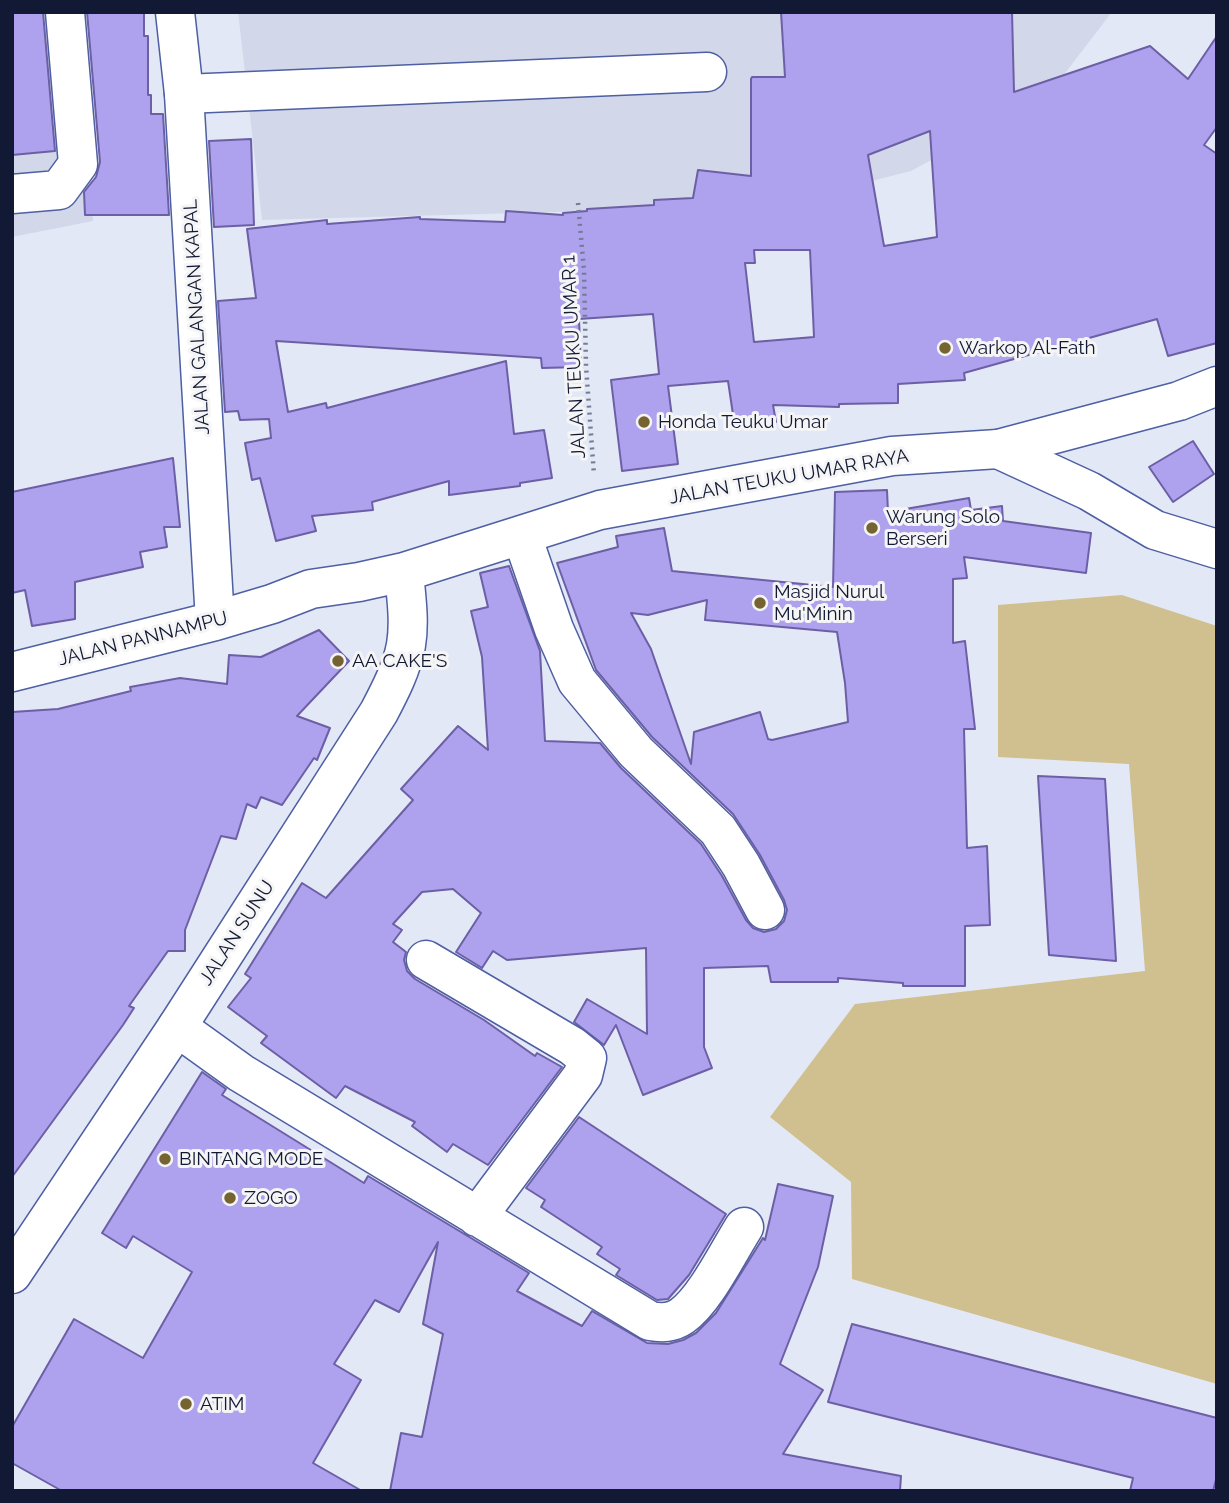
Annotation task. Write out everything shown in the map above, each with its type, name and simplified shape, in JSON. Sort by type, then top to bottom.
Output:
[{"type":"main road","points":[[12,194],[59,190],[78,164],[65,12]]},
{"type":"main road","name":"JALAN GALANGAN KAPAL","points":[[175,12],[184,94],[215,621]]},
{"type":"main road","points":[[184,94],[707,72]]},
{"type":"main road","name":"JALAN TEUKU UMAR RAYA","points":[[404,572],[600,510],[892,456],[998,449],[1179,401],[1217,386]]},
{"type":"main road","points":[[998,449],[1038,465],[1089,491],[1155,530],[1217,550]]},
{"type":"main road","points":[[522,536],[554,629],[577,681],[636,752],[718,830],[765,909]]},
{"type":"main road","name":"JALAN PANNAMPU","points":[[12,672],[272,604],[310,601],[359,582],[404,572]]},
{"type":"main road","name":"JALAN SUNU","points":[[12,1274],[177,1027],[380,712],[397,677],[406,646],[408,616],[404,572]]},
{"type":"main road","points":[[426,960],[583,1053],[587,1058],[583,1075],[477,1217]]},
{"type":"main road","points":[[177,1027],[241,1073],[650,1321],[664,1323],[680,1318],[696,1303],[744,1227]]},
{"type":"path","name":"JALAN TEUKU UMAR 1","points":[[578,203],[584,271],[586,366],[594,470],[600,510]]},
{"type":"shaded area","points":[[12,12],[84,12],[93,221],[12,237]]},
{"type":"shaded area","points":[[238,12],[1112,12],[1046,98],[911,171],[805,198],[667,209],[262,220]]},
{"type":"shaded area","points":[[1122,595],[1217,626],[1217,1384],[852,1279],[851,1182],[770,1117],[855,1004],[1145,971],[1129,764],[998,757],[998,605]]},
{"type":"building","points":[[12,12],[43,12],[55,151],[12,155]]},
{"type":"building","points":[[87,12],[144,12],[144,36],[148,36],[148,95],[151,95],[151,114],[163,114],[169,215],[85,215],[84,192],[96,177],[100,162]]},
{"type":"building","points":[[781,12],[1012,12],[1014,92],[1150,46],[1188,79],[1217,36],[1217,127],[1204,145],[1217,154],[1217,343],[1168,356],[1157,319],[964,373],[965,380],[898,384],[898,403],[839,404],[839,407],[773,405],[776,422],[735,428],[728,381],[668,386],[678,464],[622,471],[611,380],[659,374],[653,314],[579,319],[581,367],[542,368],[541,358],[276,341],[288,412],[326,403],[327,408],[506,361],[514,434],[544,430],[552,478],[520,483],[520,486],[449,495],[449,481],[372,502],[373,510],[312,516],[316,531],[276,541],[260,478],[252,480],[245,443],[271,438],[269,419],[240,420],[238,411],[225,412],[218,301],[256,298],[247,229],[327,220],[327,224],[420,217],[505,222],[506,211],[563,215],[587,209],[654,205],[654,200],[693,198],[698,170],[751,176],[751,79],[785,77]],"holes":[[[930,131],[937,237],[884,246],[868,155]],[[754,250],[810,250],[814,337],[754,342],[745,263],[755,263]]]},
{"type":"building","points":[[251,139],[254,225],[214,227],[209,141]]},
{"type":"building","points":[[1193,441],[1214,474],[1173,502],[1149,467]]},
{"type":"building","points":[[173,458],[180,527],[164,527],[167,547],[140,552],[143,567],[75,582],[75,619],[32,626],[25,590],[12,593],[12,492]]},
{"type":"building","points":[[887,490],[888,512],[969,498],[971,510],[1002,506],[1003,521],[1091,533],[1086,573],[964,557],[967,578],[953,579],[953,643],[965,641],[975,729],[964,729],[967,848],[987,846],[990,925],[965,926],[965,986],[903,986],[903,983],[838,978],[838,982],[771,982],[768,966],[704,968],[704,1047],[712,1068],[643,1095],[616,1025],[604,1045],[574,1022],[587,999],[647,1034],[646,948],[507,960],[493,951],[482,968],[456,952],[481,913],[453,889],[422,892],[393,924],[402,930],[393,942],[406,952],[404,960],[407,971],[415,979],[484,1020],[535,1056],[537,1053],[562,1067],[488,1165],[453,1144],[447,1152],[412,1126],[415,1122],[345,1086],[336,1098],[261,1043],[267,1036],[228,1007],[251,978],[245,974],[302,883],[326,898],[413,800],[401,789],[458,726],[488,750],[482,657],[471,611],[488,607],[480,573],[509,566],[540,651],[545,741],[600,743],[621,768],[701,844],[753,928],[764,932],[776,929],[784,921],[787,910],[760,855],[733,814],[652,737],[596,670],[557,563],[618,547],[616,536],[664,528],[672,571],[833,587],[835,492]],"holes":[[[707,600],[705,620],[837,632],[848,722],[772,740],[768,739],[760,712],[694,732],[691,764],[651,649],[631,613],[648,615]]]},
{"type":"building","points":[[319,630],[349,661],[297,716],[330,728],[317,760],[314,758],[282,805],[261,797],[256,808],[247,804],[236,839],[221,836],[185,930],[185,951],[168,951],[129,1006],[134,1008],[123,1025],[12,1177],[12,712],[58,709],[131,691],[130,687],[180,678],[227,684],[229,655],[261,657]]},
{"type":"building","points":[[1038,776],[1105,779],[1116,961],[1049,955]]},
{"type":"building","points":[[202,1072],[226,1089],[222,1095],[364,1183],[368,1176],[529,1273],[517,1291],[582,1326],[592,1311],[647,1343],[668,1344],[683,1340],[696,1333],[716,1313],[763,1238],[765,1240],[778,1184],[833,1196],[818,1267],[780,1364],[823,1390],[783,1454],[901,1476],[900,1491],[390,1491],[401,1433],[422,1437],[443,1334],[423,1324],[438,1242],[399,1312],[375,1300],[334,1364],[361,1380],[313,1463],[362,1491],[62,1491],[12,1463],[12,1427],[74,1319],[143,1358],[192,1272],[133,1236],[126,1248],[102,1233]]},
{"type":"building","points":[[579,1117],[726,1214],[689,1275],[668,1299],[657,1300],[616,1275],[620,1269],[597,1254],[602,1247],[541,1207],[545,1200],[526,1188]]},
{"type":"building","points":[[852,1324],[1217,1418],[1217,1476],[1213,1491],[1130,1491],[1133,1478],[828,1402]]},
{"type":"place","name":"Warkop Al-Fath","points":[[945,348]]},
{"type":"place","name":"Honda Teuku Umar","points":[[644,422]]},
{"type":"place","name":"Warung Solo Berseri","points":[[872,528]]},
{"type":"place","name":"Masjid Nurul Mu'Minin","points":[[760,603]]},
{"type":"place","name":"AA CAKE'S","points":[[338,661]]},
{"type":"place","name":"BINTANG MODE","points":[[165,1159]]},
{"type":"place","name":"ZOGO","points":[[230,1198]]},
{"type":"place","name":"ATIM","points":[[186,1404]]}]
